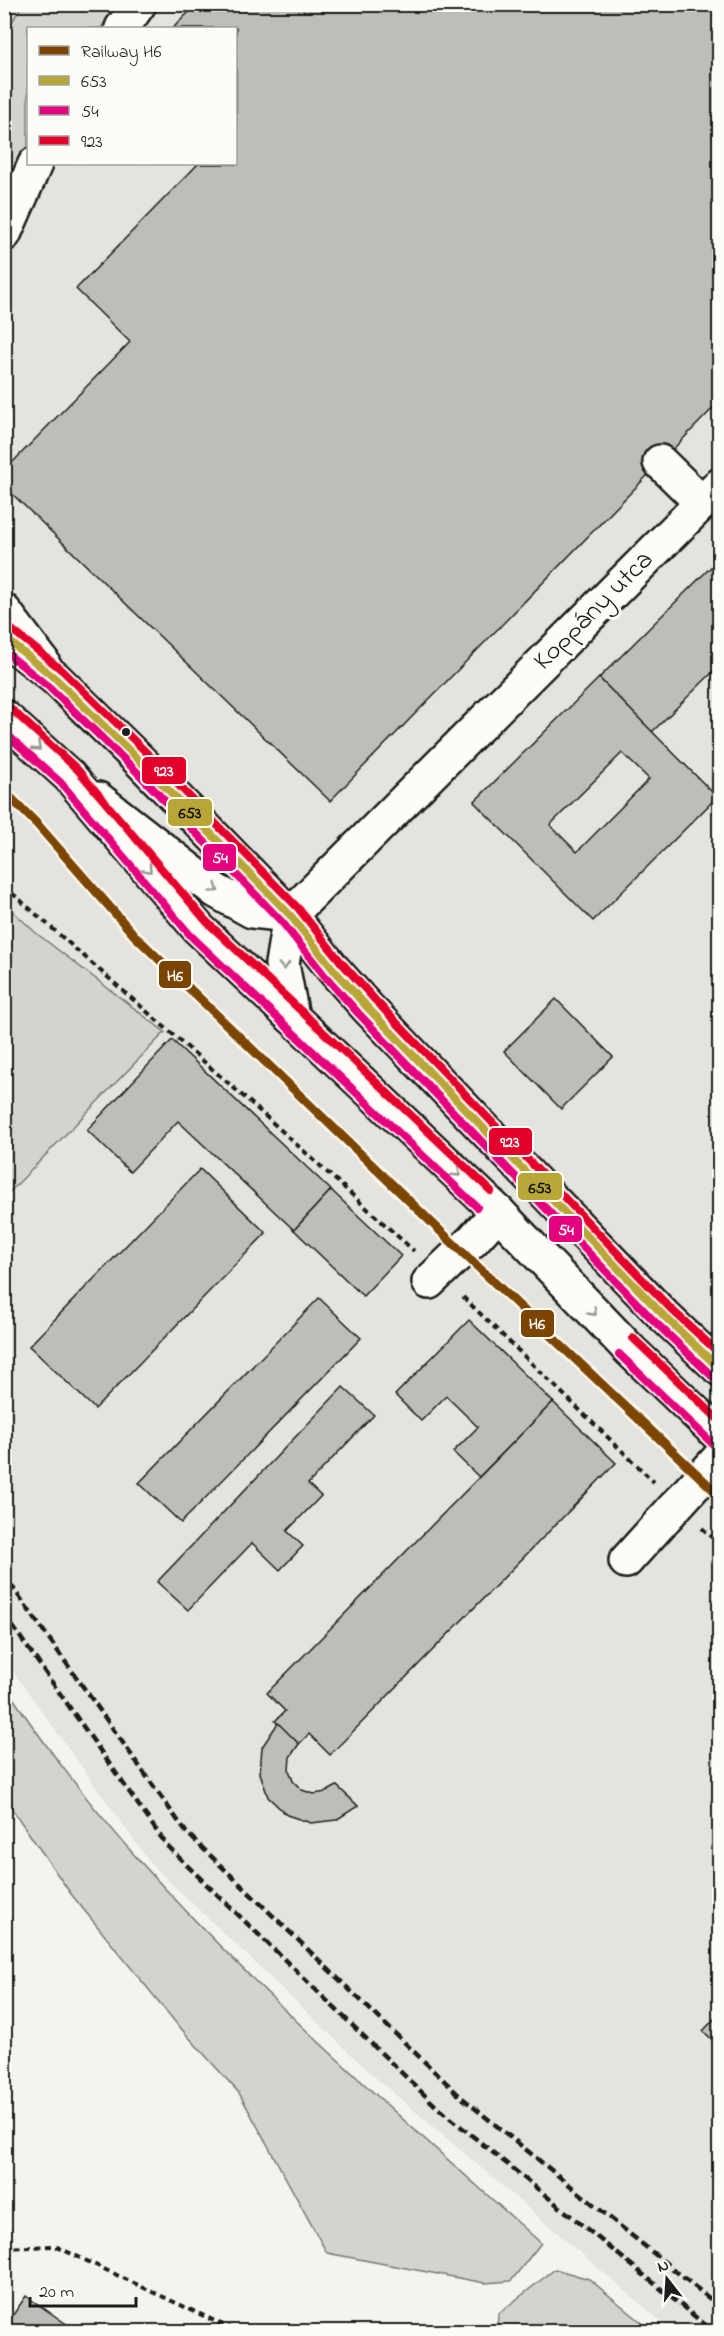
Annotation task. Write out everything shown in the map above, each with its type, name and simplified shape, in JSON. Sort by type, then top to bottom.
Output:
[{"type":"main road","points":[[123,27],[139,4]]},
{"type":"main road","points":[[4,234],[35,165]]},
{"type":"main road","points":[[660,462],[711,494]]},
{"type":"main road","name":"Koppány utca","points":[[290,915],[711,494]]},
{"type":"main road","points":[[4,611],[56,679]]},
{"type":"main road","points":[[4,637],[56,679],[141,762],[290,915],[367,1007],[664,1316],[720,1369]]},
{"type":"main road","points":[[4,717],[69,776],[216,891],[252,911],[290,915]]},
{"type":"main road","points":[[69,776],[198,928],[498,1212],[631,1351],[720,1436]]},
{"type":"main road","points":[[290,915],[282,964],[292,1017]]},
{"type":"main road","points":[[433,1277],[473,1240],[498,1212]]},
{"type":"main road","points":[[626,1561],[720,1457]]},
{"type":"path","points":[[4,886],[252,1104],[720,1545]]},
{"type":"path","points":[[4,2248],[55,2246],[238,2331]]},
{"type":"shaded area","points":[[5,5],[22,5],[5,35]]},
{"type":"shaded area","points":[[22,5],[116,5],[102,27],[27,27],[27,148],[5,210],[4,35]]},
{"type":"shaded area","points":[[116,5],[719,5],[719,2331],[672,2331],[377,2079],[152,1865],[5,1660],[5,1197],[165,1033],[36,933],[5,903],[4,210],[27,148],[27,165],[237,165],[237,27],[102,27]]},
{"type":"shaded area","points":[[4,903],[36,933],[165,1032],[5,1197]]},
{"type":"shaded area","points":[[5,1686],[61,1765],[106,1822],[221,1947],[326,2048],[541,2243],[511,2281],[485,2283],[327,2253],[239,2093],[176,2023],[71,1894],[5,1799]]},
{"type":"shaded area","points":[[555,2269],[589,2279],[652,2331],[497,2331],[498,2314]]},
{"type":"building","points":[[197,4],[720,4],[720,401],[330,801],[4,486],[4,471],[130,342],[76,289],[197,165],[237,165],[237,27],[174,27]]},
{"type":"building","points":[[720,558],[720,665],[652,732],[599,678]]},
{"type":"building","points":[[599,678],[717,797],[593,921],[474,802]],"holes":[[[622,753],[649,779],[577,852],[550,825]]]},
{"type":"building","points":[[556,999],[613,1057],[561,1109],[504,1051]]},
{"type":"building","points":[[172,1040],[331,1190],[294,1230],[178,1121],[130,1172],[87,1130]]},
{"type":"building","points":[[200,1169],[266,1233],[95,1409],[29,1346]]},
{"type":"building","points":[[331,1190],[401,1256],[363,1296],[294,1230]]},
{"type":"building","points":[[319,1298],[361,1338],[181,1523],[139,1483]]},
{"type":"building","points":[[469,1320],[553,1402],[479,1477],[453,1452],[478,1427],[446,1396],[421,1421],[395,1395]]},
{"type":"building","points":[[343,1387],[374,1415],[308,1484],[321,1496],[287,1531],[303,1546],[280,1570],[252,1543],[188,1610],[157,1582]]},
{"type":"building","points":[[553,1402],[616,1463],[330,1755],[309,1734],[299,1744],[275,1721],[285,1711],[267,1693]]},
{"type":"building","points":[[278,1723],[299,1744],[290,1757],[289,1770],[293,1781],[302,1790],[314,1794],[326,1792],[337,1786],[358,1806],[336,1820],[311,1823],[287,1815],[268,1797],[260,1773],[262,1747]]},
{"type":"building","points":[[720,2013],[720,2047],[703,2031]]},
{"type":"building","points":[[26,2296],[78,2332],[4,2332],[4,2328]]},
{"type":"railway","points":[[4,1571],[11,1585],[186,1832],[461,2097],[720,2307]]},
{"type":"railway","points":[[4,1614],[168,1847],[438,2108],[714,2332]]},
{"type":"rail line","name":"H6","points":[[4,791],[37,824],[135,936],[460,1250],[720,1496]]},
{"type":"transit line","name":"923","points":[[11,629],[63,671],[149,755],[298,908],[375,1000],[671,1309],[720,1354]]},
{"type":"transit line","name":"653","points":[[4,637],[56,679],[141,762],[290,915],[367,1007],[664,1316],[720,1369]]},
{"type":"transit line","name":"54","points":[[4,651],[49,687],[134,769],[282,922],[359,1014],[656,1323],[713,1377]]},
{"type":"transit line","name":"923","points":[[11,709],[77,769],[206,921],[491,1191]]},
{"type":"transit line","name":"54","points":[[4,732],[61,783],[191,936],[477,1207]]},
{"type":"transit line","name":"923","points":[[633,1338],[720,1421]]},
{"type":"transit line","name":"54","points":[[619,1354],[713,1444]]}]
